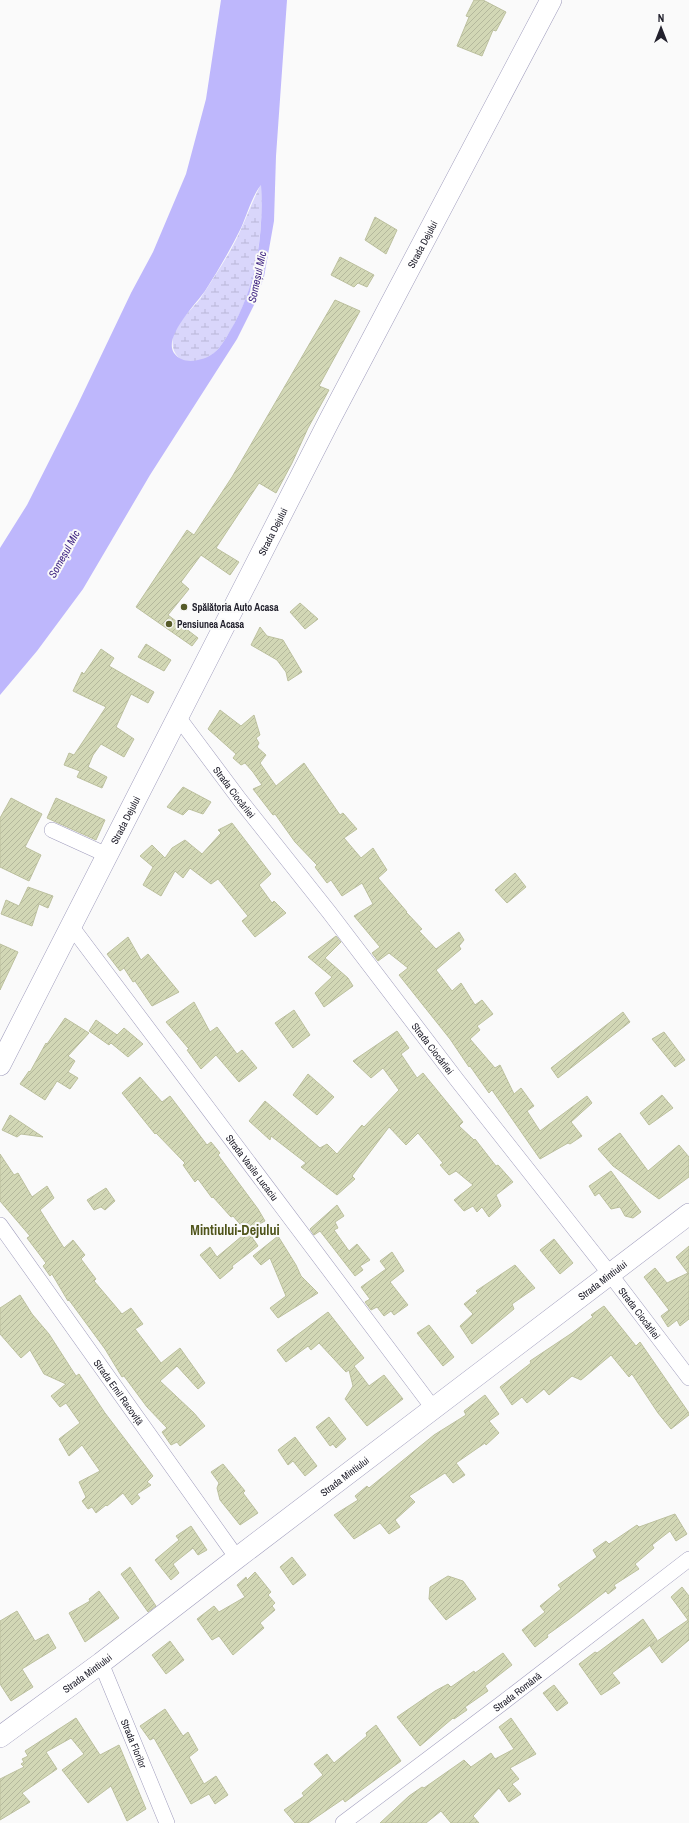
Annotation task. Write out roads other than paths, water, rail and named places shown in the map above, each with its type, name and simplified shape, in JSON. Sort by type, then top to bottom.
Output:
[{"type":"main road","name":"Strada Dejului","points":[[0,1065],[329,421],[551,0]]},
{"type":"main road","name":"Strada Mintiului","points":[[0,1736],[101,1664],[433,1408],[689,1214]]},
{"type":"street","name":"Strada Ciocârliei","points":[[178,717],[240,800],[329,912],[689,1378]]},
{"type":"street","points":[[52,830],[107,855]]},
{"type":"street","name":"Strada Vasile Lucaciu","points":[[71,926],[433,1408]]},
{"type":"street","name":"Strada Emil Racoviță","points":[[0,1226],[237,1558]]},
{"type":"street","name":"Strada Română","points":[[343,1823],[501,1704],[689,1559]]},
{"type":"street","name":"Strada Florilor","points":[[101,1664],[167,1823]]},
{"type":"water","name":"Someșul Mic","points":[[221,0],[287,0],[276,156],[274,221],[264,277],[254,305],[237,339],[150,475],[83,589],[37,651],[0,695],[0,548],[27,505],[77,406],[131,293],[153,252],[186,174],[206,99]],"holes":[[[261,185],[262,204],[259,241],[252,279],[239,314],[230,331],[217,350],[209,356],[191,361],[176,356],[172,346],[173,338],[182,321],[205,291],[219,268],[241,228],[252,200]]]},
{"type":"place","name":"Spălătoria Auto Acasa","points":[[184,607]]},
{"type":"place","name":"Pensiunea Acasa","points":[[169,624]]},
{"type":"district","name":"Mintiului-Dejului","points":[[235,1230]]}]
